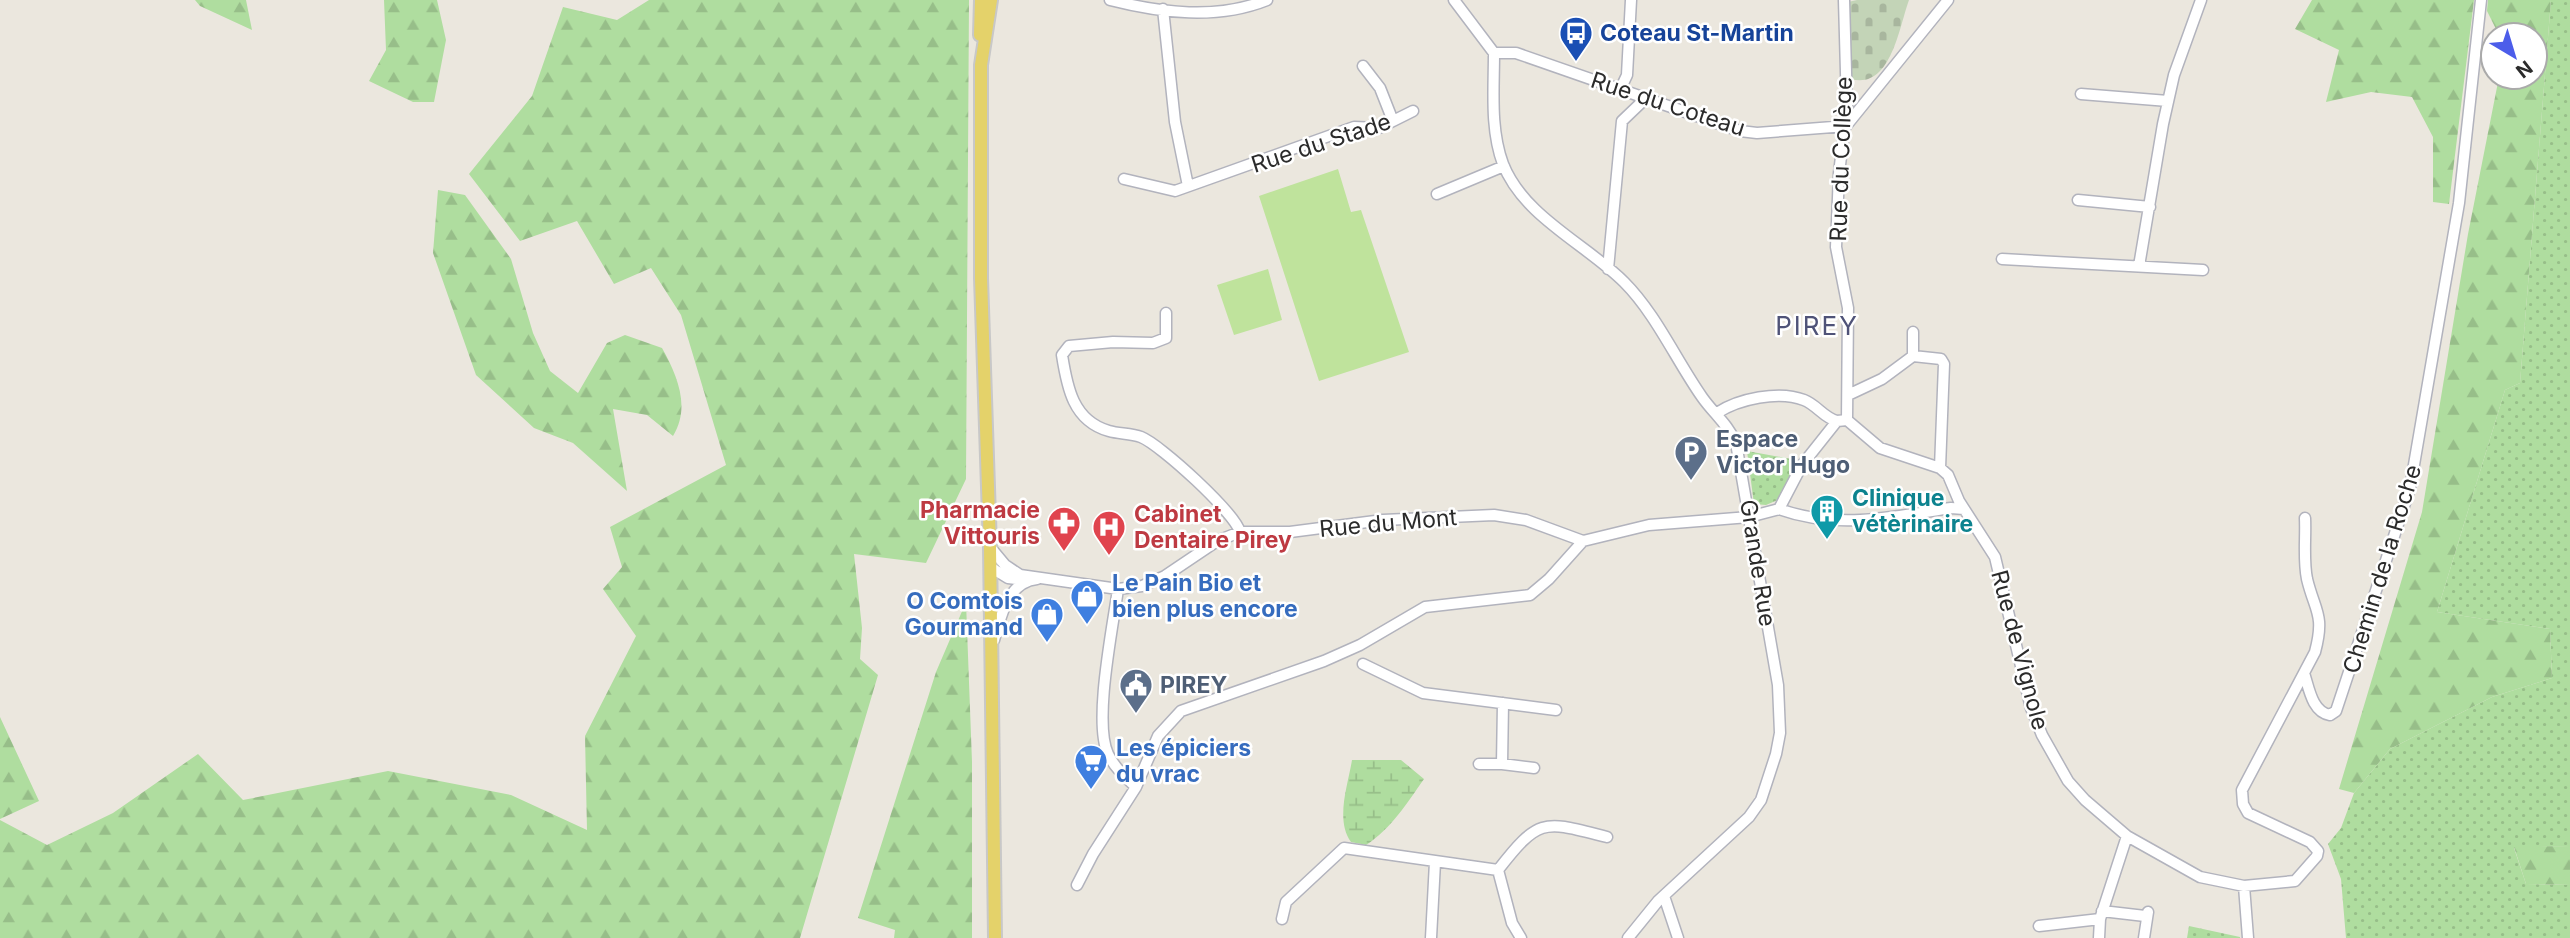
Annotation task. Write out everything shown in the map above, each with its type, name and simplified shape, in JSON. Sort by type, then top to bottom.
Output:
[{"type":"main road","points":[[981,0],[981,278],[990,547],[995,938]]},
{"type":"main road","points":[[981,65],[992,0]]},
{"type":"street","points":[[1110,0],[1163,9],[1220,13],[1267,0]]},
{"type":"street","points":[[1454,0],[1494,53]]},
{"type":"street","points":[[1620,90],[1627,75],[1631,0]]},
{"type":"street","name":"Rue du Collège","points":[[1842,421],[1848,395],[1845,374],[1848,317],[1836,247],[1847,108],[1844,0]]},
{"type":"street","points":[[1846,126],[1948,0]]},
{"type":"street","points":[[2139,266],[2168,101],[2201,0]]},
{"type":"street","name":"Chemin de la Roche","points":[[2304,673],[2315,705],[2323,714],[2330,715],[2336,711],[2410,488],[2459,203],[2481,0]]},
{"type":"street","points":[[1163,9],[1175,122],[1188,186]]},
{"type":"street","name":"Rue du Coteau","points":[[1494,53],[1516,52],[1740,131],[1846,126]]},
{"type":"street","name":"Grande Rue","points":[[1494,53],[1494,131],[1504,166],[1524,195],[1639,299],[1704,400],[1729,427],[1736,443],[1778,685],[1780,733],[1761,800],[1749,817],[1664,896],[1628,938]]},
{"type":"street","points":[[1363,66],[1380,88],[1393,121]]},
{"type":"street","points":[[2081,94],[2168,101]]},
{"type":"street","points":[[1608,269],[1622,121],[1645,99]]},
{"type":"street","points":[[1818,128],[1847,108],[1860,108]]},
{"type":"street","name":"Rue du Stade","points":[[1124,179],[1175,191],[1354,127],[1379,128],[1413,111]]},
{"type":"street","points":[[1437,194],[1504,166]]},
{"type":"street","points":[[2078,200],[2150,207]]},
{"type":"street","points":[[2002,259],[2203,270]]},
{"type":"street","points":[[1166,313],[1166,338],[1153,343],[1112,342],[1069,346],[1062,355],[1067,389],[1077,409],[1094,425],[1141,437],[1158,448],[1214,497],[1238,524],[1240,532]]},
{"type":"street","points":[[1913,332],[1913,356]]},
{"type":"street","points":[[1717,413],[1734,403],[1761,398],[1799,398],[1842,421],[1880,448],[1940,468],[1944,364],[1941,359],[1913,356],[1882,379],[1848,395]]},
{"type":"street","points":[[1779,509],[1802,465],[1842,421]]},
{"type":"street","name":"Rue de Vignole","points":[[1940,468],[1948,475],[1964,509],[1995,557],[2031,708],[2042,735],[2068,781],[2127,836],[2200,877],[2244,886]]},
{"type":"street","points":[[1077,885],[1093,854],[1136,787],[1158,736],[1181,711],[1324,661],[1360,645],[1425,607],[1530,595],[1549,579],[1583,541],[1649,525],[1749,517],[1779,509],[1838,522],[1869,522],[1951,508],[1964,509]]},
{"type":"street","name":"Rue du Mont","points":[[1035,579],[1118,589],[1142,586],[1165,576],[1217,541],[1240,532],[1290,532],[1383,520],[1494,515],[1526,520],[1583,541]]},
{"type":"street","points":[[2304,673],[2315,652],[2321,631],[2317,603],[2307,578],[2305,518]]},
{"type":"street","points":[[990,547],[1013,571],[1035,579]]},
{"type":"street","points":[[990,567],[1008,578],[1035,579]]},
{"type":"street","points":[[991,647],[1010,596],[1018,587],[1035,579]]},
{"type":"street","points":[[1118,589],[1106,670],[1106,751],[1116,768],[1136,787]]},
{"type":"street","points":[[1363,664],[1423,692],[1556,710]]},
{"type":"street","name":"Chemin de la Roche","points":[[2244,886],[2295,881],[2317,856],[2318,851],[2310,842],[2248,813],[2243,804],[2242,790],[2304,673]]},
{"type":"street","points":[[1502,764],[1503,703]]},
{"type":"street","points":[[1479,764],[1534,768]]},
{"type":"street","points":[[1498,870],[1522,839],[1534,830],[1554,823],[1607,837]]},
{"type":"street","points":[[2099,938],[2101,915],[2127,836]]},
{"type":"street","points":[[1282,919],[1286,902],[1344,848],[1498,870]]},
{"type":"street","points":[[1431,938],[1435,863]]},
{"type":"street","points":[[1498,870],[1512,923],[1521,938]]},
{"type":"street","points":[[2244,886],[2248,938]]},
{"type":"street","points":[[1664,896],[1678,938]]},
{"type":"street","points":[[2039,926],[2101,915],[2146,914],[2144,938]]},
{"type":"green space","points":[[195,0],[246,0],[252,30],[200,6]]},
{"type":"green space","points":[[384,0],[437,0],[446,40],[434,102],[413,102],[369,81],[386,50]]},
{"type":"green space","points":[[649,0],[969,0],[966,479],[926,563],[854,554],[862,628],[860,659],[878,675],[800,938],[0,938],[0,820],[47,845],[113,813],[198,754],[243,800],[388,771],[511,795],[587,830],[585,736],[636,636],[603,589],[622,567],[610,527],[726,465],[681,315],[651,268],[614,284],[577,221],[520,241],[469,174],[532,96],[563,7],[617,20]]},
{"type":"green space","points":[[1909,0],[1891,54],[1876,75],[1865,80],[1851,79],[1848,2]]},
{"type":"green space","points":[[2312,0],[2474,0],[2449,204],[2433,202],[2433,137],[2412,97],[2371,92],[2326,102],[2339,50],[2295,29]]},
{"type":"green space","points":[[2488,0],[2551,0],[2549,25],[2549,21],[2492,21],[2487,11]]},
{"type":"green space","points":[[2551,0],[2570,0],[2570,846],[2514,848],[2526,884],[2570,885],[2570,938],[2346,938],[2341,879],[2328,844],[2341,828],[2354,793],[2390,749],[2492,697],[2552,678],[2550,629],[2437,612],[2505,390],[2520,383],[2544,91],[2549,91]]},
{"type":"green space","points":[[2496,91],[2544,91],[2520,383],[2505,390],[2437,612],[2550,629],[2552,678],[2492,697],[2390,749],[2354,793],[2339,789],[2422,512],[2468,234]]},
{"type":"green space","points":[[1338,169],[1351,212],[1361,210],[1409,352],[1319,381],[1259,196]]},
{"type":"green space","points":[[438,190],[465,195],[511,259],[533,333],[550,371],[578,393],[607,343],[625,335],[662,348],[677,380],[681,414],[673,436],[647,415],[613,409],[627,491],[573,443],[534,428],[476,375],[433,253]]},
{"type":"green space","points":[[1268,269],[1282,320],[1234,335],[1217,285]]},
{"type":"green space","points":[[1747,451],[1797,460],[1780,499],[1766,505],[1754,504]]},
{"type":"green space","points":[[966,602],[972,762],[972,938],[894,938],[895,930],[858,918],[936,672]]},
{"type":"green space","points":[[0,717],[39,801],[0,819]]},
{"type":"green space","points":[[1352,760],[1401,760],[1424,779],[1391,823],[1366,845],[1351,842],[1344,823],[1344,802]]},
{"type":"green space","points":[[2570,846],[2570,885],[2526,884],[2514,847]]},
{"type":"green space","points":[[2189,926],[2240,937],[2240,938],[2187,938]]},
{"type":"place","name":"Coteau St-Martin","points":[[1576,63]]},
{"type":"place","name":"Espace Victor Hugo","points":[[1691,482]]},
{"type":"place","name":"Clinique vétèrinaire","points":[[1827,541]]},
{"type":"place","name":"Pharmacie Vittouris","points":[[1064,553]]},
{"type":"place","name":"Cabinet Dentaire Pirey","points":[[1109,557]]},
{"type":"place","name":"Le Pain Bio et bien plus encore","points":[[1087,626]]},
{"type":"place","name":"O Comtois Gourmand","points":[[1047,644]]},
{"type":"place","name":"PIREY","points":[[1136,715]]},
{"type":"place","name":"Les épiciers du vrac","points":[[1091,791]]},
{"type":"district","name":"PIREY","points":[[1817,325]]}]
